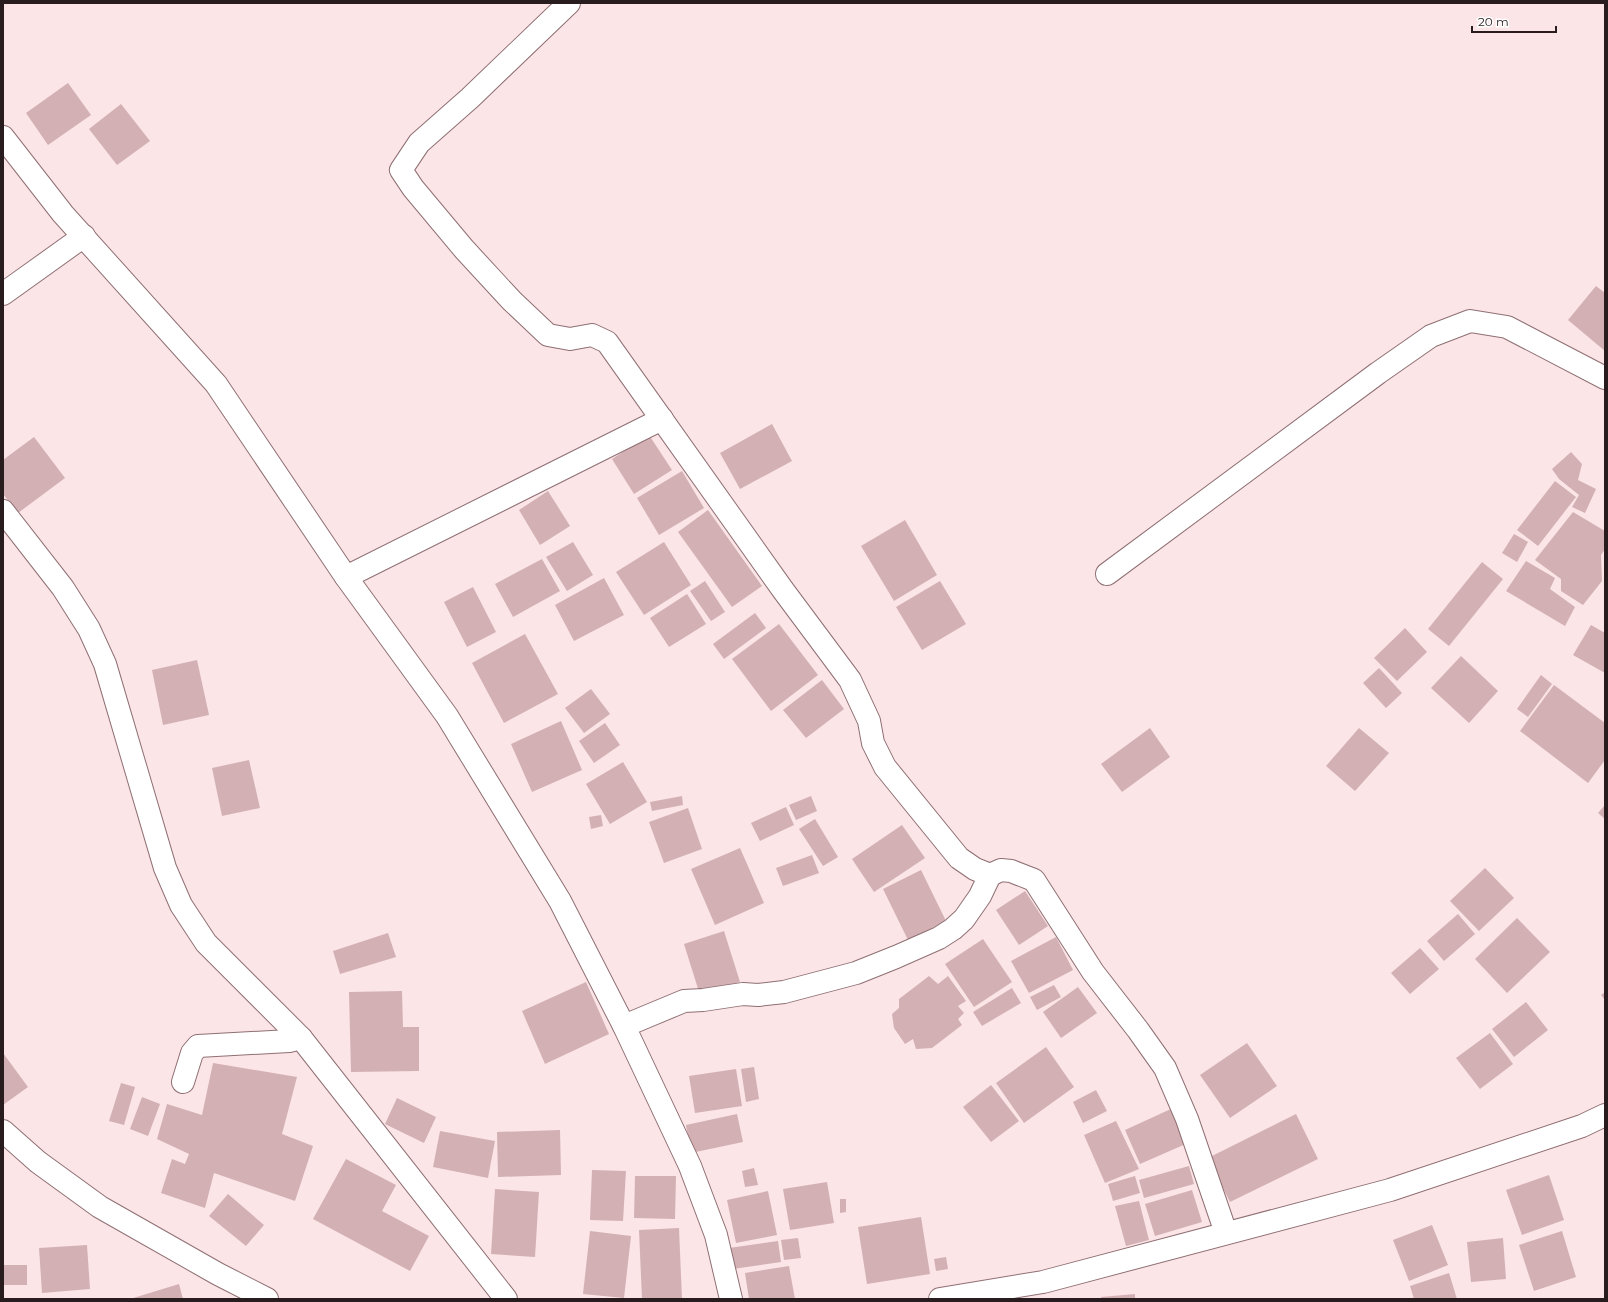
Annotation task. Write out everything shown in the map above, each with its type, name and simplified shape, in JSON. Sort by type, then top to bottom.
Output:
[{"type":"street","points":[[569,3],[470,98],[419,143],[401,170],[413,188],[464,249],[512,301],[548,335],[570,339],[592,335],[607,342],[783,590],[850,680],[869,721],[873,743],[885,767],[959,858],[975,869],[990,876]]},
{"type":"street","points":[[3,137],[63,214],[216,384],[346,577],[447,716],[560,901],[624,1026],[690,1166],[716,1235],[731,1299]]},
{"type":"street","points":[[3,294],[84,236]]},
{"type":"street","points":[[1107,574],[1378,373],[1431,336],[1470,322],[1507,327],[1605,378]]},
{"type":"street","points":[[346,577],[662,419]]},
{"type":"street","points":[[3,511],[63,588],[89,629],[102,657],[165,868],[181,906],[206,943],[302,1038],[506,1299]]},
{"type":"street","points":[[624,1026],[684,1001],[703,1000],[743,994],[758,995],[784,992],[856,973],[896,957],[940,938],[953,929],[964,919],[980,896],[990,876],[1001,870],[1011,871],[1034,880],[1093,972],[1138,1030],[1164,1068],[1187,1119],[1226,1233]]},
{"type":"street","points":[[183,1082],[192,1053],[198,1046],[289,1041],[302,1038]]},
{"type":"street","points":[[940,1299],[1043,1282],[1390,1190],[1582,1126],[1605,1115]]},
{"type":"street","points":[[3,1131],[38,1162],[100,1207],[218,1274],[267,1299]]},
{"type":"building","points":[[68,83],[91,115],[48,145],[26,113]]},
{"type":"building","points":[[121,104],[150,141],[117,165],[89,129]]},
{"type":"building","points":[[1596,286],[1605,293],[1605,351],[1568,320]]},
{"type":"building","points":[[772,424],[792,461],[740,489],[720,453]]},
{"type":"building","points":[[649,435],[672,470],[634,494],[612,459]]},
{"type":"building","points":[[34,437],[65,478],[18,513],[3,494],[3,460]]},
{"type":"building","points":[[1571,452],[1582,464],[1578,480],[1596,489],[1585,513],[1572,507],[1579,495],[1559,479],[1552,469]]},
{"type":"building","points":[[682,471],[704,508],[659,535],[637,498]]},
{"type":"building","points":[[1555,481],[1576,497],[1538,546],[1517,530]]},
{"type":"building","points":[[548,491],[570,526],[540,545],[519,510]]},
{"type":"building","points":[[708,510],[762,586],[732,607],[678,532]]},
{"type":"building","points":[[1573,512],[1605,531],[1605,549],[1601,555],[1602,581],[1583,605],[1561,591],[1561,579],[1535,560]]},
{"type":"building","points":[[905,520],[937,575],[894,601],[861,546]]},
{"type":"building","points":[[1514,534],[1528,542],[1517,562],[1502,553]]},
{"type":"building","points":[[573,542],[593,575],[567,591],[546,557]]},
{"type":"building","points":[[664,542],[691,585],[644,615],[616,572]]},
{"type":"building","points":[[542,559],[560,591],[513,617],[495,584]]},
{"type":"building","points":[[1526,561],[1555,578],[1550,589],[1575,607],[1565,626],[1506,591]]},
{"type":"building","points":[[1482,562],[1503,579],[1449,646],[1428,629]]},
{"type":"building","points":[[604,578],[624,615],[574,641],[555,605]]},
{"type":"building","points":[[705,581],[725,612],[711,621],[690,591]]},
{"type":"building","points":[[940,581],[966,624],[922,650],[896,607]]},
{"type":"building","points":[[473,587],[496,632],[467,647],[444,602]]},
{"type":"building","points":[[687,594],[706,624],[669,647],[650,618]]},
{"type":"building","points":[[755,613],[766,628],[724,659],[713,644]]},
{"type":"building","points":[[779,624],[818,675],[771,711],[732,659]]},
{"type":"building","points":[[1591,625],[1605,633],[1605,673],[1573,655]]},
{"type":"building","points":[[1405,628],[1427,652],[1397,681],[1374,658]]},
{"type":"building","points":[[525,634],[558,694],[504,723],[472,663]]},
{"type":"building","points":[[1461,656],[1498,691],[1469,723],[1431,688]]},
{"type":"building","points":[[197,660],[209,715],[163,725],[152,670]]},
{"type":"building","points":[[1379,668],[1402,693],[1386,708],[1363,683]]},
{"type":"building","points":[[1541,675],[1552,684],[1528,717],[1517,709]]},
{"type":"building","points":[[822,680],[844,709],[806,738],[783,710]]},
{"type":"building","points":[[1554,685],[1605,723],[1605,760],[1588,783],[1520,731]]},
{"type":"building","points":[[591,689],[610,714],[584,733],[565,708]]},
{"type":"building","points":[[561,721],[582,770],[532,792],[511,744]]},
{"type":"building","points":[[605,723],[620,745],[594,763],[579,741]]},
{"type":"building","points":[[1150,728],[1170,757],[1122,792],[1101,764]]},
{"type":"building","points":[[1359,728],[1389,753],[1355,791],[1326,766]]},
{"type":"building","points":[[249,760],[260,808],[222,816],[212,768]]},
{"type":"building","points":[[623,762],[647,802],[610,824],[586,784]]},
{"type":"building","points":[[682,796],[683,805],[652,811],[650,802]]},
{"type":"building","points":[[811,796],[817,811],[796,820],[789,805]]},
{"type":"building","points":[[1605,805],[1605,819],[1598,813]]},
{"type":"building","points":[[786,807],[794,825],[760,841],[751,823]]},
{"type":"building","points":[[688,808],[702,849],[664,863],[649,822]]},
{"type":"building","points":[[601,815],[603,826],[591,829],[589,817]]},
{"type":"building","points":[[815,819],[838,857],[823,866],[799,829]]},
{"type":"building","points":[[902,825],[925,858],[874,892],[852,859]]},
{"type":"building","points":[[740,848],[764,903],[715,925],[691,869]]},
{"type":"building","points":[[812,855],[819,873],[783,886],[776,868]]},
{"type":"building","points":[[1485,868],[1514,898],[1479,931],[1450,901]]},
{"type":"building","points":[[921,870],[946,921],[908,940],[883,889]]},
{"type":"building","points":[[1025,891],[1048,926],[1019,945],[996,910]]},
{"type":"building","points":[[1458,914],[1475,934],[1444,961],[1427,941]]},
{"type":"building","points":[[1517,918],[1550,952],[1507,993],[1475,959]]},
{"type":"building","points":[[724,931],[740,982],[700,995],[684,944]]},
{"type":"building","points":[[388,933],[396,957],[340,974],[333,951]]},
{"type":"building","points":[[1056,937],[1073,970],[1029,993],[1011,961]]},
{"type":"building","points":[[983,939],[1012,982],[974,1007],[945,964]]},
{"type":"building","points":[[1420,948],[1439,969],[1410,994],[1391,973]]},
{"type":"building","points":[[929,976],[938,984],[948,976],[966,1001],[958,1006],[964,1013],[958,1019],[962,1025],[932,1048],[916,1049],[913,1039],[905,1044],[894,1028],[892,1014],[899,1008],[899,999]]},
{"type":"building","points":[[586,982],[609,1034],[545,1064],[522,1011]]},
{"type":"building","points":[[1054,985],[1061,997],[1037,1010],[1030,997]]},
{"type":"building","points":[[1078,987],[1097,1013],[1061,1038],[1043,1012]]},
{"type":"building","points":[[1012,988],[1021,1003],[982,1026],[973,1012]]},
{"type":"building","points":[[402,991],[403,1027],[419,1027],[419,1071],[351,1072],[349,992]]},
{"type":"building","points":[[1605,992],[1605,1000],[1601,995]]},
{"type":"building","points":[[1526,1002],[1548,1030],[1514,1057],[1492,1029]]},
{"type":"building","points":[[1490,1033],[1513,1064],[1480,1089],[1456,1058]]},
{"type":"building","points":[[1247,1043],[1277,1086],[1230,1118],[1200,1075]]},
{"type":"building","points":[[1046,1047],[1074,1087],[1024,1123],[996,1083]]},
{"type":"building","points":[[3,1053],[28,1087],[3,1105]]},
{"type":"building","points":[[213,1063],[297,1077],[282,1134],[313,1146],[295,1201],[214,1173],[205,1208],[161,1193],[172,1159],[185,1164],[189,1154],[157,1139],[167,1104],[202,1115]]},
{"type":"building","points":[[754,1067],[759,1099],[746,1102],[741,1069]]},
{"type":"building","points":[[736,1069],[742,1106],[695,1113],[689,1076]]},
{"type":"building","points":[[121,1083],[135,1087],[124,1125],[109,1121]]},
{"type":"building","points":[[991,1085],[1019,1121],[991,1142],[963,1107]]},
{"type":"building","points":[[1096,1090],[1107,1111],[1083,1123],[1073,1102]]},
{"type":"building","points":[[142,1097],[160,1104],[148,1136],[130,1129]]},
{"type":"building","points":[[397,1098],[436,1117],[424,1143],[385,1124]]},
{"type":"building","points":[[1173,1108],[1188,1143],[1140,1164],[1125,1130]]},
{"type":"building","points":[[737,1114],[743,1142],[691,1153],[686,1125]]},
{"type":"building","points":[[1296,1114],[1318,1159],[1230,1202],[1208,1158]]},
{"type":"building","points":[[1116,1121],[1139,1169],[1105,1183],[1084,1135]]},
{"type":"building","points":[[560,1130],[561,1175],[498,1177],[497,1132]]},
{"type":"building","points":[[440,1131],[495,1141],[488,1178],[433,1167]]},
{"type":"building","points":[[346,1159],[396,1185],[382,1211],[429,1236],[410,1271],[313,1219]]},
{"type":"building","points":[[1189,1166],[1194,1184],[1144,1198],[1139,1180]]},
{"type":"building","points":[[754,1168],[758,1185],[745,1187],[742,1171]]},
{"type":"building","points":[[592,1170],[626,1171],[623,1221],[590,1220]]},
{"type":"building","points":[[1549,1175],[1564,1220],[1522,1235],[1506,1190]]},
{"type":"building","points":[[635,1176],[676,1176],[675,1219],[634,1218]]},
{"type":"building","points":[[1135,1176],[1140,1193],[1113,1201],[1108,1184]]},
{"type":"building","points":[[827,1182],[834,1223],[790,1230],[783,1189]]},
{"type":"building","points":[[495,1189],[539,1192],[535,1257],[491,1254]]},
{"type":"building","points":[[1192,1190],[1202,1222],[1155,1236],[1145,1204]]},
{"type":"building","points":[[768,1191],[777,1235],[736,1243],[727,1200]]},
{"type":"building","points":[[228,1194],[264,1225],[246,1246],[209,1216]]},
{"type":"building","points":[[840,1199],[846,1199],[846,1212],[840,1213]]},
{"type":"building","points":[[1139,1201],[1149,1240],[1126,1246],[1115,1206]]},
{"type":"building","points":[[921,1217],[930,1274],[867,1284],[858,1227]]},
{"type":"building","points":[[1432,1225],[1448,1265],[1409,1281],[1393,1240]]},
{"type":"building","points":[[679,1228],[682,1299],[642,1299],[639,1230]]},
{"type":"building","points":[[590,1231],[631,1236],[624,1298],[583,1294]]},
{"type":"building","points":[[1562,1231],[1576,1277],[1534,1291],[1519,1245]]},
{"type":"building","points":[[798,1238],[801,1258],[784,1260],[781,1240]]},
{"type":"building","points":[[1503,1238],[1506,1279],[1471,1282],[1467,1242]]},
{"type":"building","points":[[778,1241],[781,1262],[733,1269],[729,1248]]},
{"type":"building","points":[[87,1245],[90,1289],[42,1293],[39,1248]]},
{"type":"building","points":[[946,1257],[948,1269],[936,1271],[934,1259]]},
{"type":"building","points":[[3,1265],[27,1265],[27,1285],[3,1285]]},
{"type":"building","points":[[789,1266],[795,1299],[749,1299],[745,1273]]},
{"type":"building","points":[[1449,1273],[1457,1299],[1414,1299],[1410,1286]]},
{"type":"building","points":[[179,1284],[183,1299],[130,1299]]},
{"type":"building","points":[[1135,1294],[1135,1299],[1101,1299],[1101,1297]]}]
